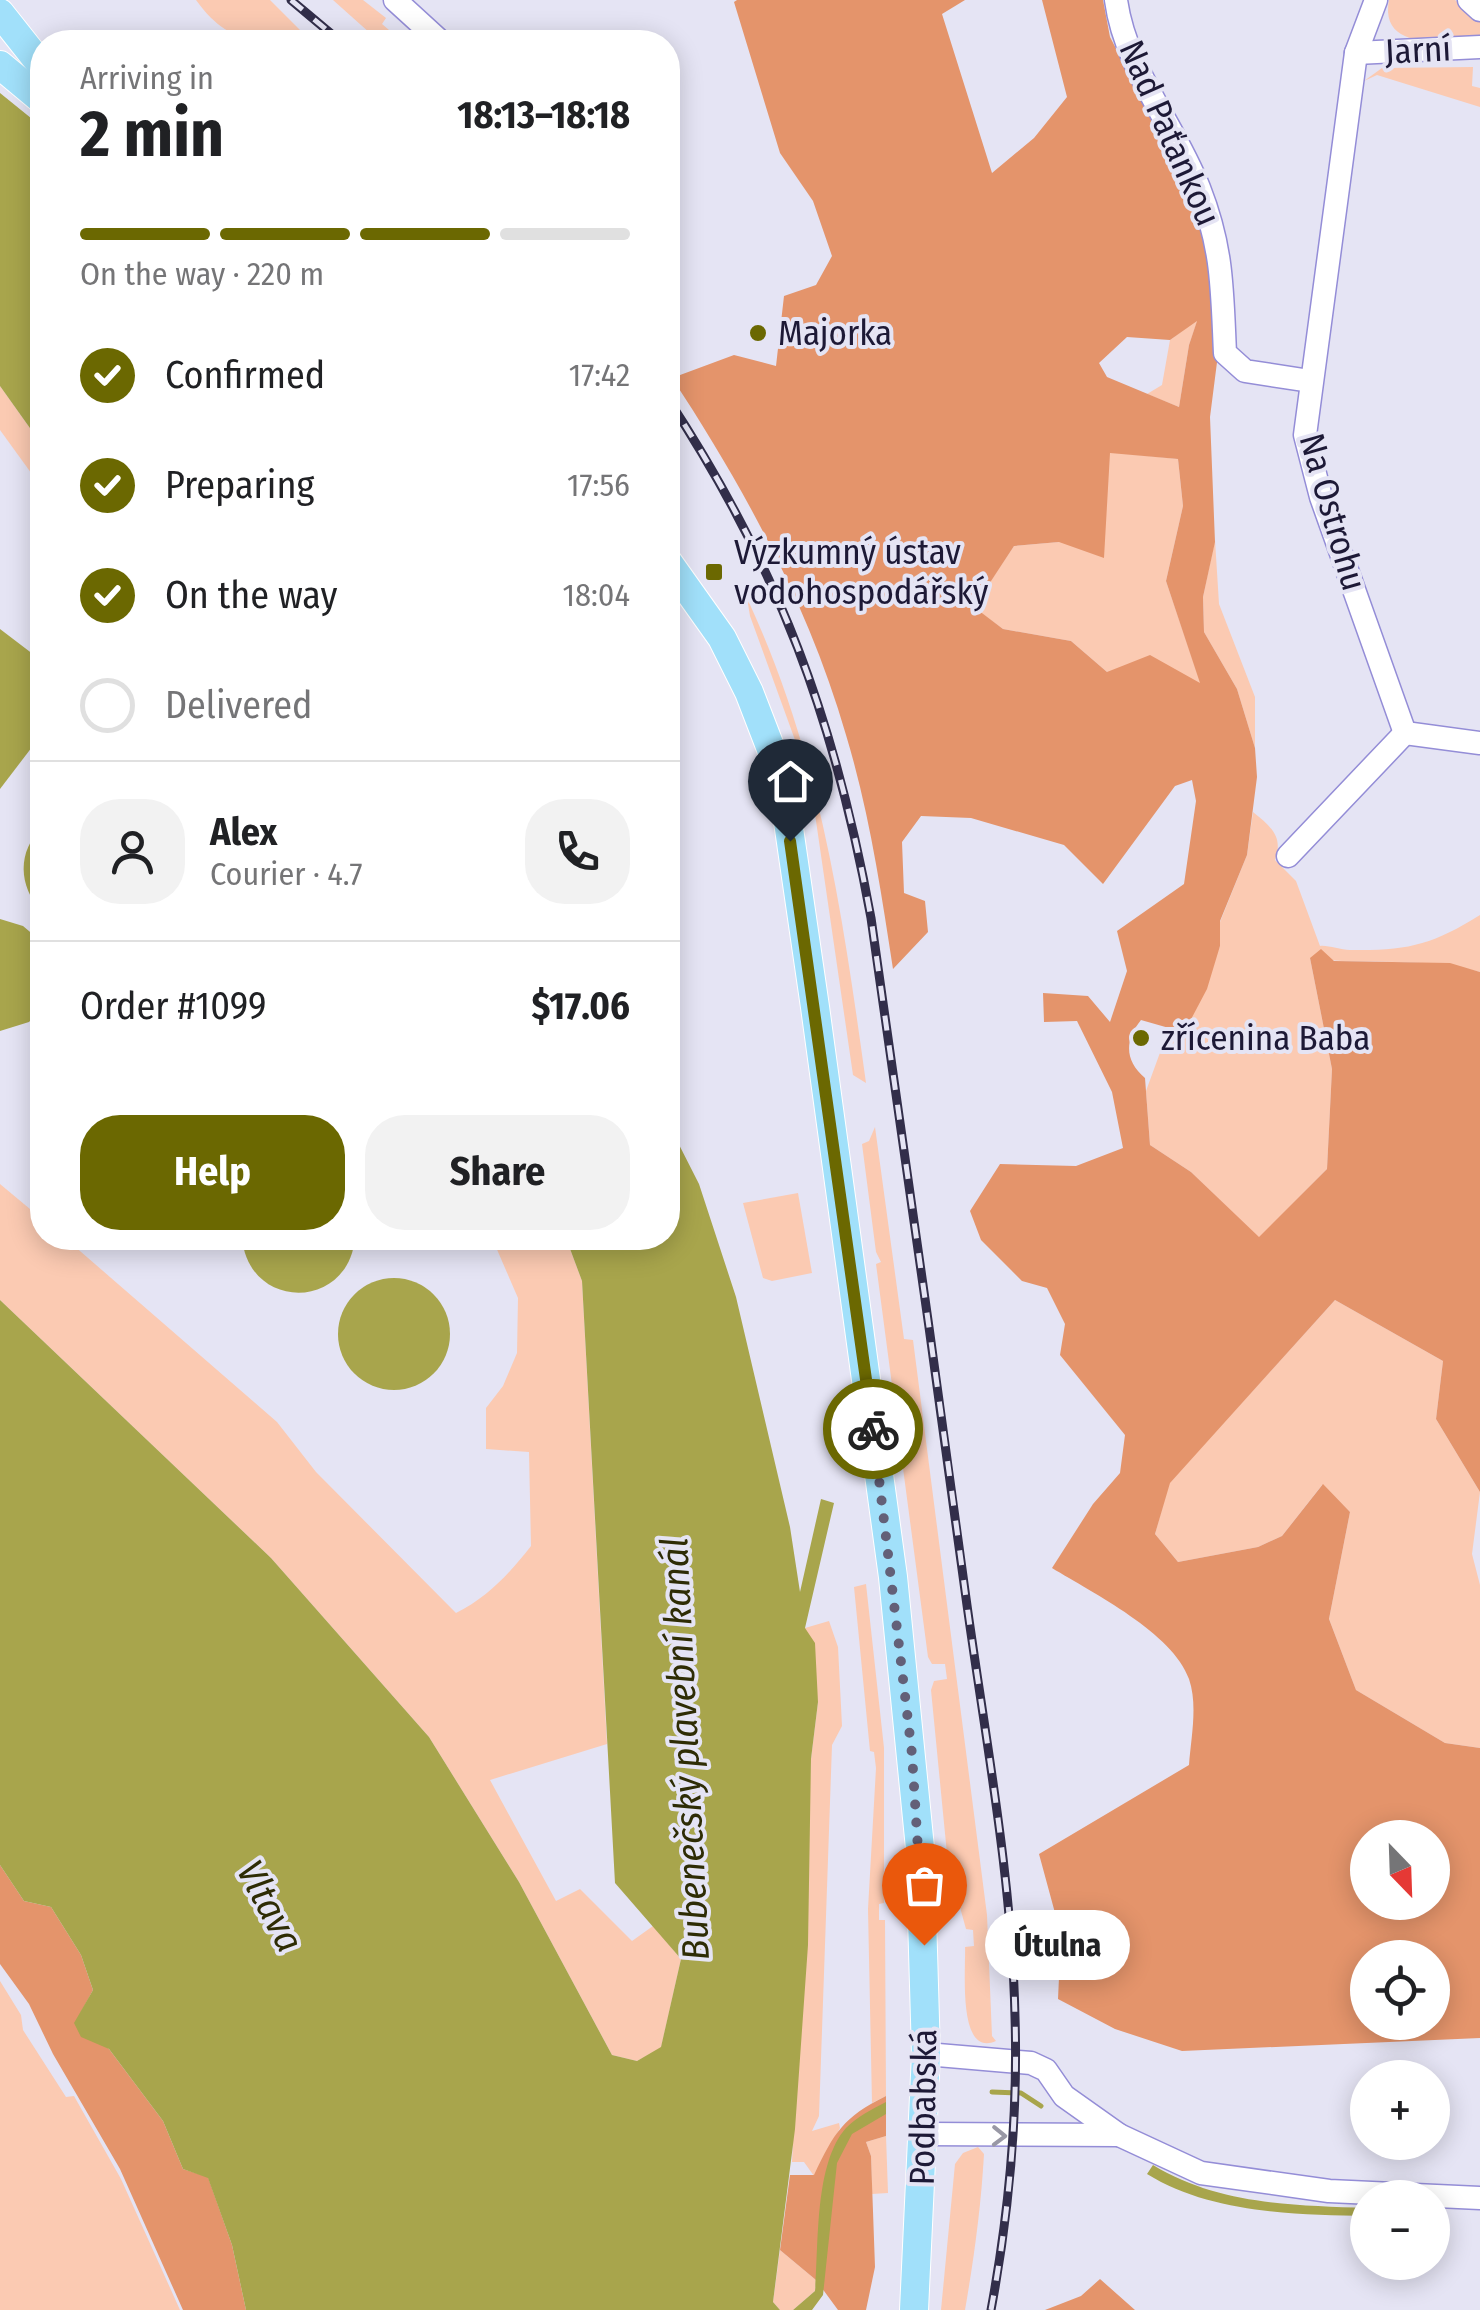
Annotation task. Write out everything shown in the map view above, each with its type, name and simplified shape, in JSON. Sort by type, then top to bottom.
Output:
[{"type":"main road","points":[[1,16],[30,51]]},
{"type":"main road","points":[[0,65],[30,90]]},
{"type":"main road","name":"Podbabská","points":[[680,579],[722,638],[749,692],[771,749],[786,808],[895,1597],[920,1848],[926,2054],[914,2310]]},
{"type":"street","points":[[395,0],[428,30]]},
{"type":"street","name":"Nad Paťankou","points":[[1116,0],[1128,45],[1199,187],[1219,246],[1225,353],[1246,371],[1310,381]]},
{"type":"street","name":"Na Ostrohu","points":[[1376,0],[1356,53],[1305,435],[1321,497],[1405,733]]},
{"type":"street","name":"Jarní","points":[[1468,0],[1480,10]]},
{"type":"street","name":"Jarní","points":[[1356,53],[1480,48]]},
{"type":"street","points":[[1288,856],[1405,733],[1480,743]]},
{"type":"street","points":[[926,2054],[1032,2062],[1046,2070],[1064,2096],[1119,2135],[1201,2173],[1364,2194],[1480,2198]]},
{"type":"street","points":[[1043,2137],[1062,2115],[1064,2096]]},
{"type":"street","points":[[924,2134],[1119,2135]]},
{"type":"shaded area","points":[[196,0],[270,0],[300,30],[227,30]]},
{"type":"shaded area","points":[[333,0],[363,0],[386,18],[382,24],[389,30],[367,30]]},
{"type":"shaded area","points":[[965,0],[942,14],[992,173],[1034,138],[1067,97],[1042,0],[1103,0],[1110,37],[1213,250],[1221,331],[1210,417],[1215,542],[1203,597],[1204,632],[1237,689],[1255,748],[1257,777],[1247,855],[1220,921],[1220,946],[1207,989],[1188,1025],[1169,1028],[1141,1020],[1132,1036],[1130,1058],[1145,1078],[1150,1145],[1191,1172],[1259,1237],[1327,1169],[1332,1069],[1310,958],[1321,949],[1334,961],[1450,963],[1480,972],[1480,1492],[1436,1419],[1443,1361],[1335,1300],[1170,1483],[1155,1534],[1178,1562],[1258,1547],[1282,1536],[1323,1484],[1350,1512],[1329,1619],[1356,1690],[1445,1743],[1480,1748],[1480,2038],[1450,2039],[1450,1940],[1350,1940],[1350,2040],[1434,2040],[1182,2051],[1115,2029],[1058,1999],[1061,1935],[1039,1854],[1189,1765],[1193,1700],[1189,1679],[1167,1646],[1130,1616],[1052,1568],[1093,1504],[1120,1473],[1125,1435],[1060,1355],[1065,1324],[1047,1288],[1022,1281],[981,1240],[970,1211],[1000,1164],[1076,1166],[1123,1148],[1112,1092],[1077,1021],[1044,1022],[1043,993],[1088,996],[1110,1022],[1127,971],[1117,931],[1184,884],[1196,801],[1192,780],[1175,786],[1103,884],[1064,845],[971,818],[921,816],[902,842],[904,893],[925,901],[928,932],[893,969],[861,793],[831,687],[772,550],[680,391],[680,375],[734,355],[776,366],[784,296],[816,285],[832,256],[813,201],[780,153],[734,2]],"holes":[[[1197,321],[1179,407],[1107,377],[1099,363],[1127,337],[1170,340]],[[1110,453],[1178,459],[1183,506],[1166,581],[1200,683],[1150,655],[1107,672],[1071,641],[1003,629],[974,607],[1014,546],[1059,542],[1104,558]]]},
{"type":"shaded area","points":[[1389,0],[1455,0],[1480,20],[1480,40],[1434,41],[1405,36],[1394,29]]},
{"type":"shaded area","points":[[1473,67],[1472,86],[1480,88],[1480,107],[1377,75],[1364,81],[1382,68]]},
{"type":"shaded area","points":[[1198,319],[1189,345],[1179,407],[1147,394],[1162,385],[1170,340]]},
{"type":"shaded area","points":[[0,386],[30,428],[30,471],[0,430]]},
{"type":"shaded area","points":[[1110,452],[1178,459],[1183,506],[1166,581],[1201,684],[1107,672],[1071,641],[1003,629],[973,607],[1014,546],[1059,542]]},
{"type":"shaded area","points":[[1215,540],[1219,604],[1255,697],[1255,748],[1237,689],[1204,632],[1203,597]]},
{"type":"shaded area","points":[[747,598],[772,658],[811,776],[848,957],[866,1083],[853,1075],[815,814],[799,751]]},
{"type":"shaded area","points":[[1253,812],[1274,832],[1278,844],[1275,860],[1296,881],[1320,946],[1350,950],[1404,947],[1433,940],[1480,915],[1480,972],[1438,964],[1310,958],[1332,1069],[1327,1169],[1259,1238],[1191,1172],[1150,1145],[1146,1091],[1169,1028],[1188,1025],[1220,946],[1220,922],[1247,855]]},
{"type":"shaded area","points":[[875,1127],[904,1339],[913,1340],[987,1915],[992,2036],[996,2041],[984,2043],[975,2037],[966,2009],[965,1947],[974,1946],[973,1930],[966,1929],[948,1864],[931,1690],[934,1681],[947,1679],[945,1664],[932,1664],[928,1657],[876,1264],[881,1262],[876,1252],[862,1144],[869,1141]]},
{"type":"shaded area","points":[[0,1184],[30,1209],[30,1250],[79,1250],[277,1422],[316,1472],[456,1613],[497,1584],[531,1546],[529,1452],[486,1449],[486,1408],[503,1386],[517,1353],[518,1298],[497,1250],[570,1250],[582,1281],[607,1744],[490,1780],[556,1901],[580,1889],[632,1941],[653,1926],[681,1959],[661,2048],[637,2061],[612,2055],[519,1882],[429,1737],[271,1558],[0,1300]]},
{"type":"shaded area","points":[[798,1193],[812,1273],[772,1281],[763,1278],[743,1203]]},
{"type":"shaded area","points":[[1335,1300],[1443,1361],[1436,1419],[1480,1492],[1472,1554],[1480,1585],[1480,1748],[1445,1743],[1356,1690],[1329,1619],[1350,1512],[1322,1485],[1282,1536],[1258,1547],[1178,1562],[1155,1534],[1169,1483]]},
{"type":"shaded area","points":[[866,1584],[884,1748],[884,1903],[879,1904],[879,1920],[885,1920],[886,2096],[872,2103],[868,1909],[876,1768],[874,1752],[870,1751],[854,1587]]},
{"type":"shaded area","points":[[829,1621],[838,1647],[842,1726],[832,1745],[819,2116],[812,2131],[839,2123],[840,2128],[814,2176],[804,2162],[792,2162],[811,1759],[818,1702],[805,1628]]},
{"type":"shaded area","points":[[0,1865],[24,1901],[51,1907],[81,1955],[93,1990],[75,2023],[109,2049],[163,2121],[183,2169],[208,2177],[232,2245],[246,2310],[183,2310],[120,2169],[53,2054],[29,2004],[0,1964]]},
{"type":"shaded area","points":[[0,1981],[21,2015],[23,2030],[66,2097],[74,2096],[121,2179],[180,2310],[0,2310]]},
{"type":"shaded area","points":[[886,2096],[886,2136],[866,2142],[871,2156],[875,2267],[866,2310],[838,2310],[816,2280],[780,2250],[790,2175],[814,2175],[841,2128],[859,2111]]},
{"type":"shaded area","points":[[886,2136],[888,2193],[872,2194],[871,2156],[866,2142]]},
{"type":"shaded area","points":[[978,2147],[984,2154],[983,2174],[965,2310],[941,2310],[955,2164],[963,2153]]},
{"type":"shaded area","points":[[780,2250],[816,2280],[815,2291],[793,2310],[780,2310],[773,2302]]},
{"type":"shaded area","points":[[1100,2279],[1135,2310],[1045,2310],[1081,2296]]},
{"type":"water","points":[[0,93],[30,117],[30,428],[0,386]]},
{"type":"water","points":[[0,629],[30,652],[30,750],[0,789]]},
{"type":"water","points":[[30,844],[30,895],[24,869]]},
{"type":"water","points":[[0,919],[30,932],[30,1021],[0,1031]]},
{"type":"water","points":[[680,1147],[699,1184],[736,1297],[790,1527],[800,1592],[821,1499],[834,1503],[805,1628],[815,1643],[818,1702],[811,1759],[808,1945],[795,2129],[773,2302],[780,2310],[246,2310],[232,2245],[208,2178],[183,2169],[163,2121],[109,2049],[81,2037],[74,2023],[93,1990],[81,1955],[51,1907],[24,1901],[0,1865],[0,1300],[271,1558],[429,1737],[519,1882],[612,2055],[637,2061],[661,2047],[681,1959],[615,1883],[582,1281],[570,1250],[680,1250]]},
{"type":"water","points":[[246,1250],[352,1250],[335,1279],[318,1289],[298,1293],[279,1289],[262,1279]]},
{"type":"water","points":[[394,1278],[415,1282],[434,1294],[446,1313],[450,1334],[446,1355],[434,1374],[415,1386],[394,1390],[373,1386],[354,1374],[342,1355],[338,1334],[342,1313],[354,1294],[373,1282]]},
{"type":"water","points":[[886,2102],[886,2114],[852,2134],[837,2163],[823,2295],[812,2310],[793,2310],[815,2291],[823,2184],[836,2143],[850,2124]]},
{"type":"water","points":[[1153,2165],[1178,2178],[1230,2195],[1284,2204],[1350,2207],[1350,2215],[1282,2213],[1225,2204],[1172,2187],[1147,2174]]},
{"type":"waterway","points":[[992,2092],[1021,2093],[1041,2106]]},
{"type":"railway","points":[[291,0],[327,30]]},
{"type":"railway","points":[[680,418],[741,524],[798,648],[840,777],[871,918],[1009,1912],[1016,2054],[1013,2128],[1003,2237],[991,2310]]},
{"type":"way so far","points":[[873,1429],[912,1754],[924,1945]]},
{"type":"place","name":"Majorka","points":[[758,333]]},
{"type":"place","name":"Výzkumný ústav vodohospodářský","points":[[714,572]]},
{"type":"place","name":"zřícenina Baba","points":[[1141,1038]]},
{"type":"place","name":"Útulna","points":[[924,1945]]},
{"type":"route","points":[[790,841],[873,1429]]},
{"type":"water label","name":"Bubenečský plavební kanál","points":[[685,1749]]},
{"type":"water label","name":"Vltava","points":[[270,1906]]}]
